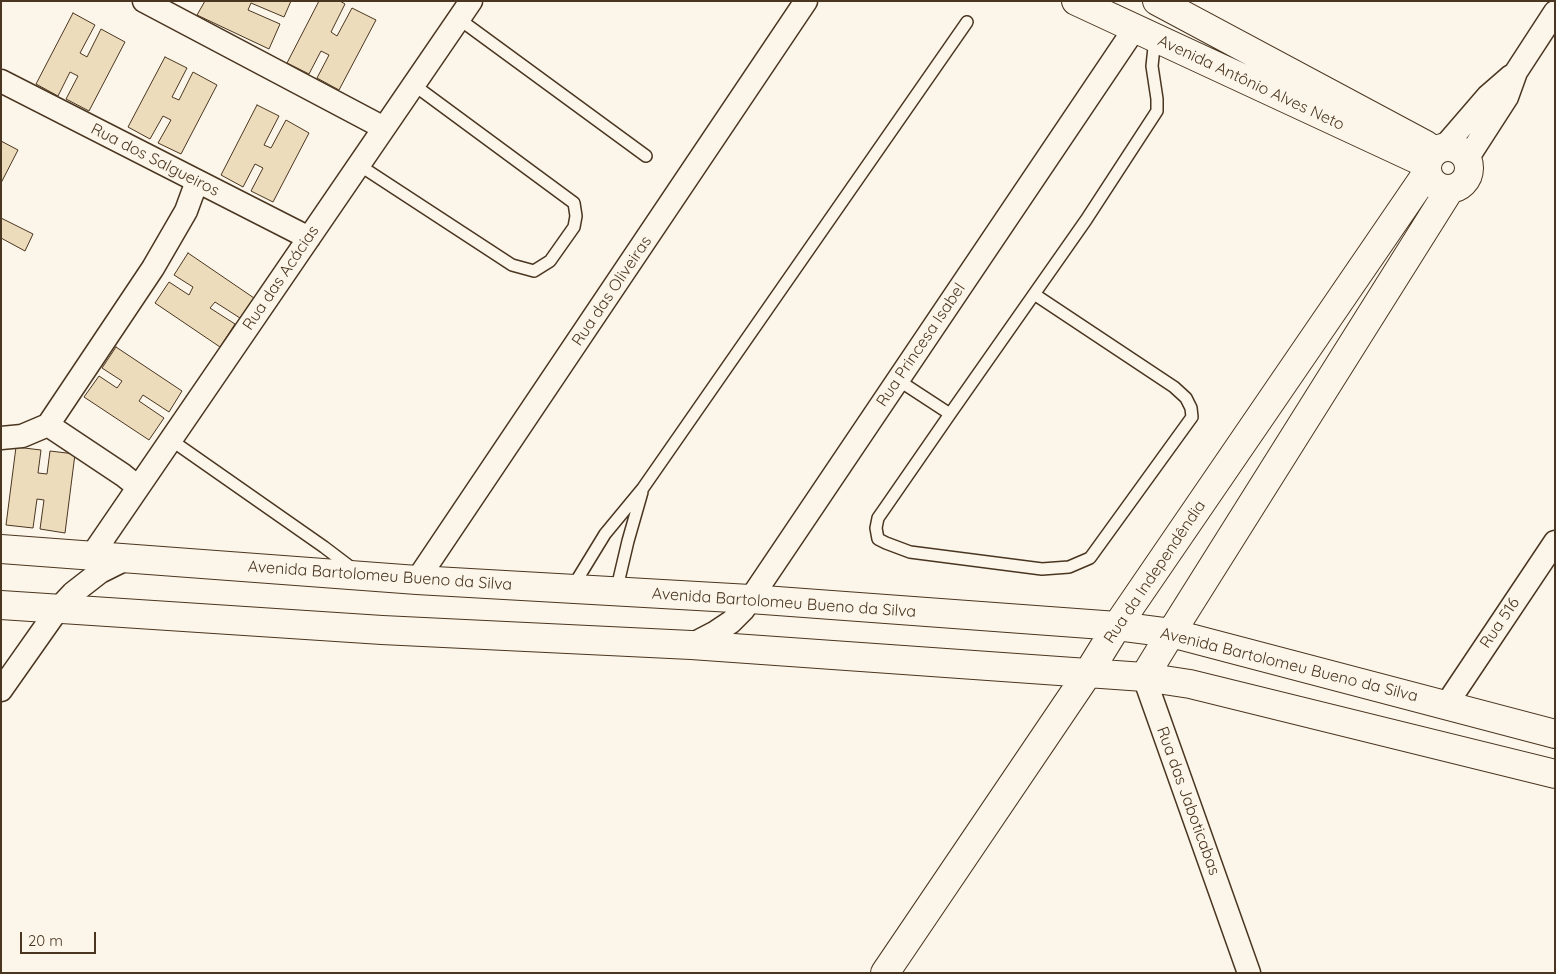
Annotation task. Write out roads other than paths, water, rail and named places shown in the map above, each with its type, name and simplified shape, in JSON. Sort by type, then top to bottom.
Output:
[{"type":"street","points":[[144,1],[384,128]]},
{"type":"street","name":"Rua das Oliveiras","points":[[417,580],[806,1]]},
{"type":"street","name":"Avenida Antônio Alves Neto","points":[[1076,1],[1145,33],[1440,158]]},
{"type":"street","name":"Avenida Antônio Alves Neto","points":[[1157,1],[1440,158]]},
{"type":"street","name":"Rua das Acácias","points":[[92,555],[467,6]]},
{"type":"street","name":"Rua da Independêndia","points":[[885,973],[1088,673],[1116,626],[1440,158],[1507,97],[1516,72],[1551,25]]},
{"type":"street","name":"Rua Princesa Isabel","points":[[691,645],[731,622],[743,610],[898,380],[1145,33]]},
{"type":"street","name":"Rua dos Salgueiros","points":[[1,81],[309,238]]},
{"type":"street","points":[[1144,677],[1450,189],[1459,186],[1466,178],[1469,169],[1440,158]]},
{"type":"street","points":[[1,438],[22,436],[48,426],[153,268],[186,211],[196,181]]},
{"type":"street","points":[[48,426],[138,487]]},
{"type":"street","name":"Rua 516","points":[[1446,705],[1555,542]]},
{"type":"street","name":"Avenida Bartolomeu Bueno da Silva","points":[[1,548],[417,580],[750,599],[1116,626],[1171,633],[1555,734]]},
{"type":"street","points":[[1,690],[58,609],[73,593],[100,572],[128,558]]},
{"type":"street","points":[[1,605],[382,630],[691,645],[1144,677],[1190,684],[1555,774]]},
{"type":"street","name":"Rua das Jaboticabas","points":[[1144,677],[1250,973]]},
{"type":"lane","points":[[467,6],[646,156]]},
{"type":"lane","points":[[572,589],[605,534],[643,488],[967,22]]},
{"type":"lane","points":[[1034,294],[1174,387],[1186,398],[1191,408],[1192,417],[1090,558],[1069,567],[1042,569],[910,552],[886,544],[878,539],[876,528],[878,518],[950,414],[1034,294],[1086,220],[1157,111],[1158,99],[1145,33]]},
{"type":"lane","points":[[359,165],[512,265],[534,271],[550,261],[574,227],[576,216],[574,203],[414,85]]},
{"type":"lane","points":[[898,380],[950,414]]},
{"type":"lane","points":[[170,440],[324,547],[361,576]]},
{"type":"lane","points":[[616,592],[643,488]]}]
